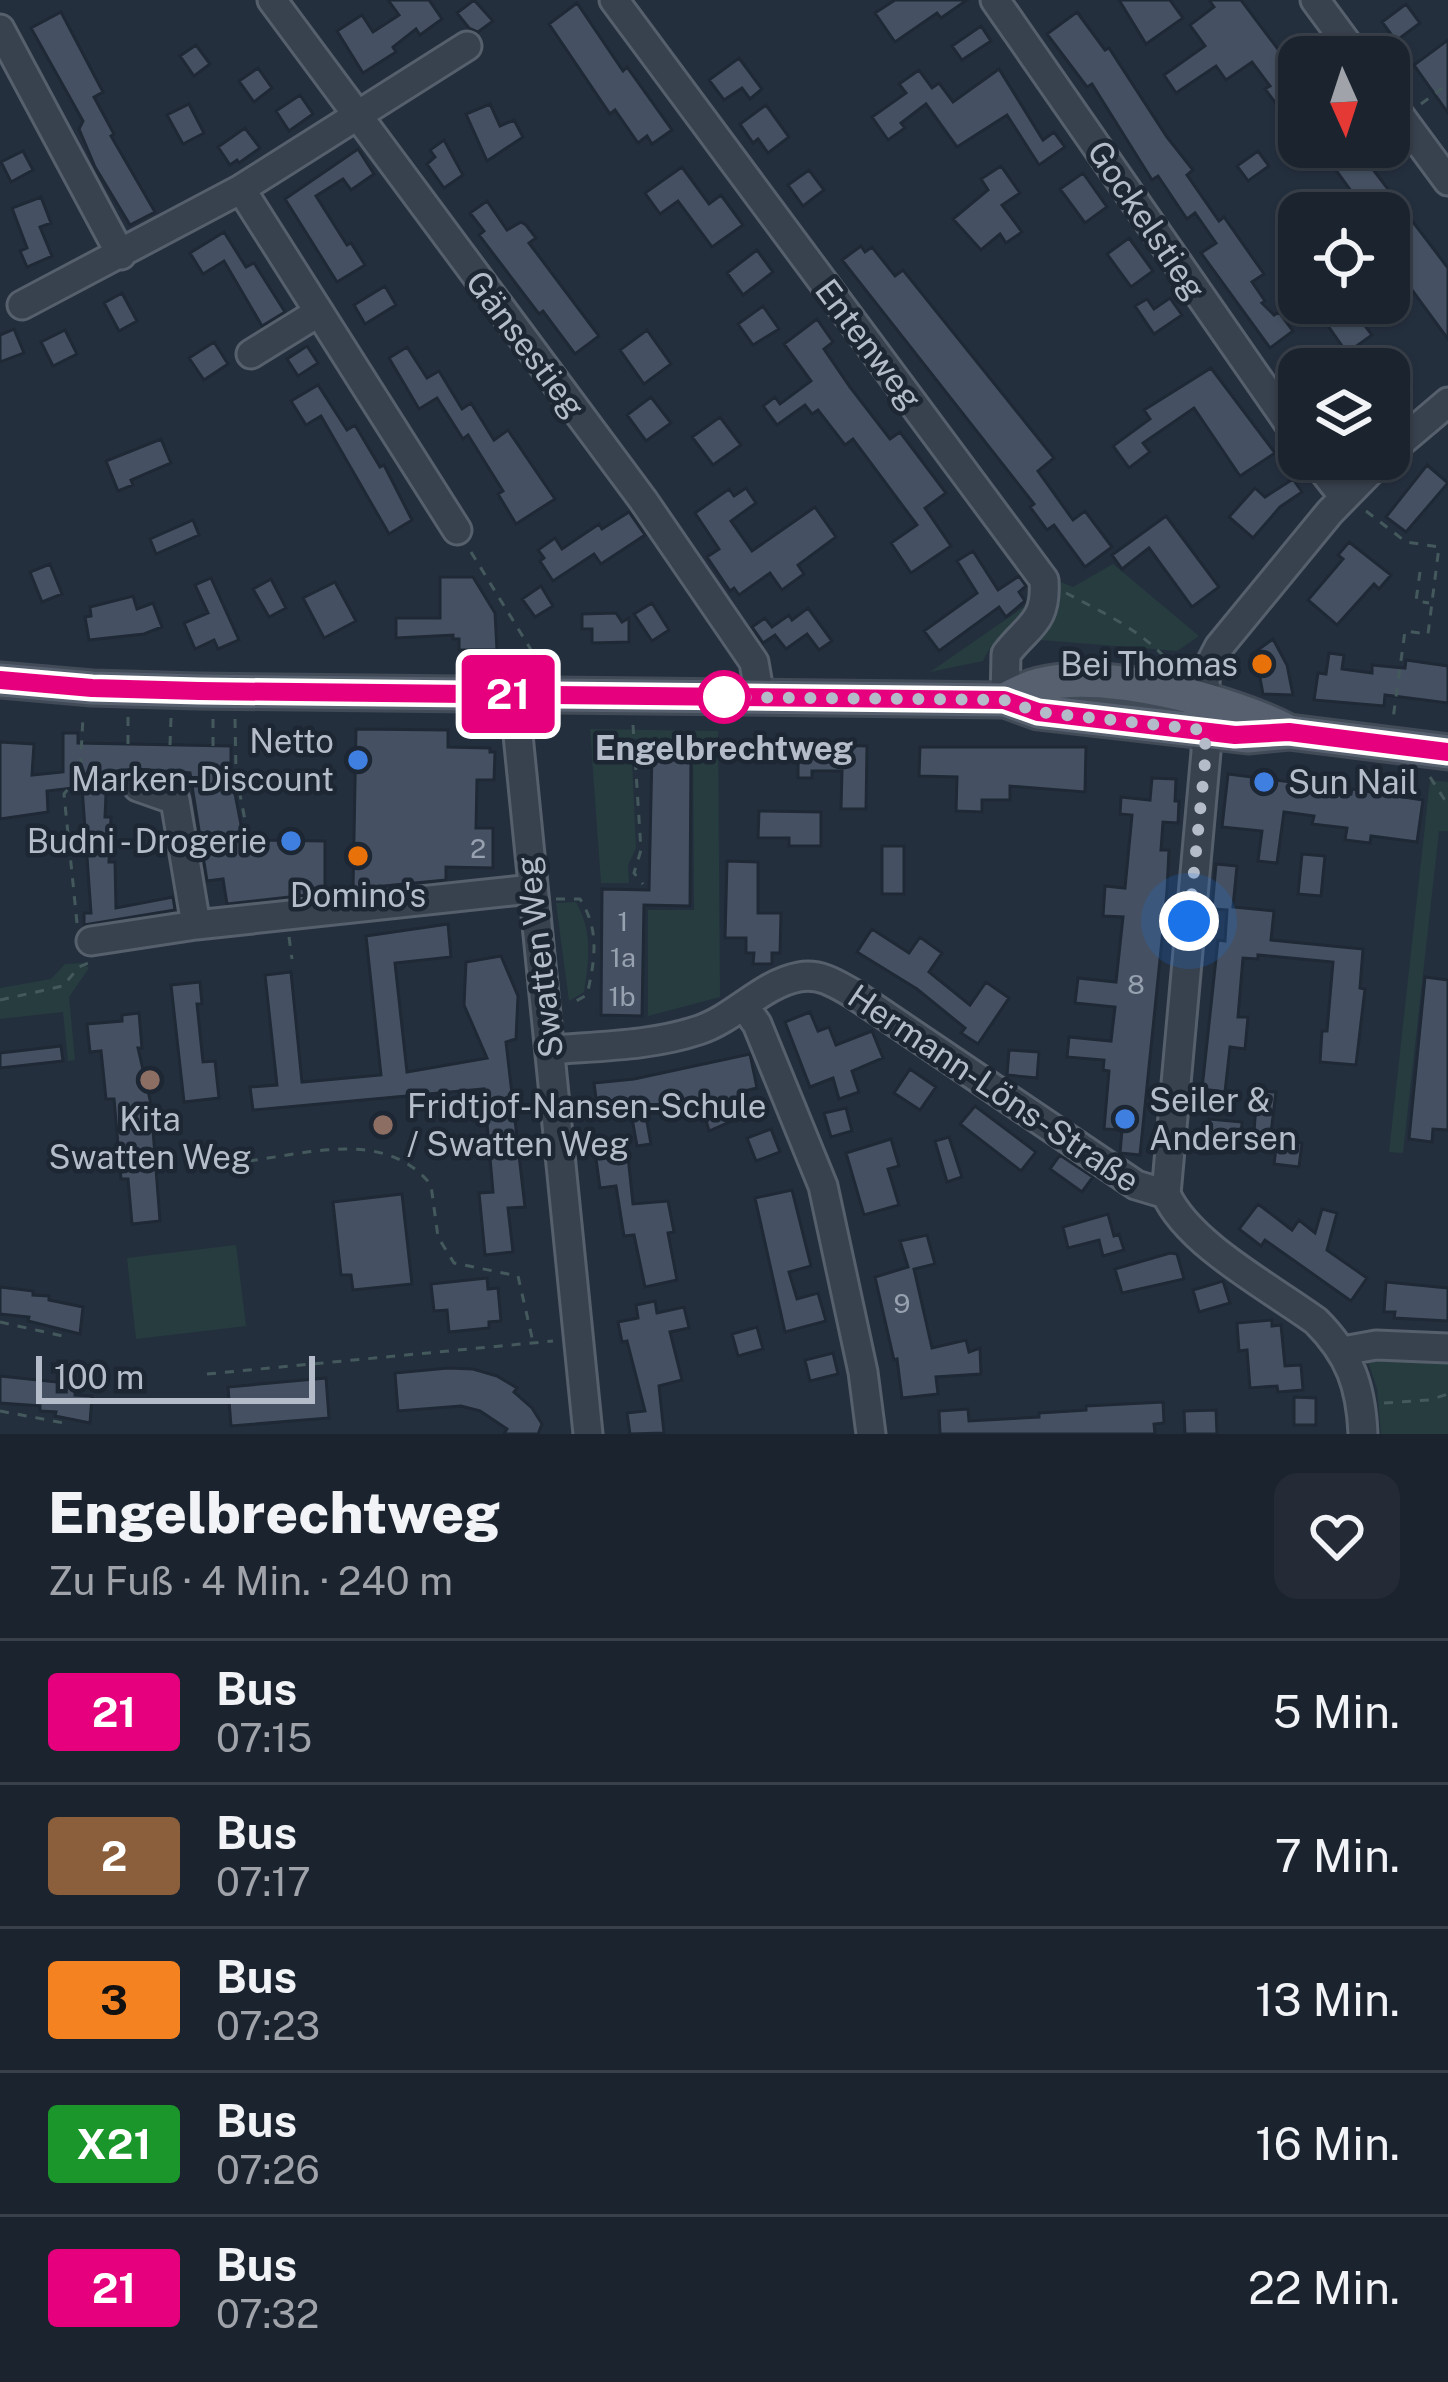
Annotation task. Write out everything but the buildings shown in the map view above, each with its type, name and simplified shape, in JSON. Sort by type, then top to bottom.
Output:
[{"type":"main road","points":[[0,680],[92,688],[1004,700],[1038,712],[1203,715],[1248,736],[1289,732],[1439,764]]},
{"type":"street","name":"Gänsestieg","points":[[272,0],[643,500],[754,662],[760,697]]},
{"type":"street","name":"Entenweg","points":[[614,0],[1044,580]]},
{"type":"street","name":"Gockelstieg","points":[[995,0],[1278,408]]},
{"type":"street","points":[[1316,0],[1342,36]]},
{"type":"street","points":[[0,29],[121,255]]},
{"type":"street","points":[[22,305],[241,189],[467,46]]},
{"type":"street","points":[[1410,118],[1448,181]]},
{"type":"street","points":[[241,189],[457,530]]},
{"type":"street","points":[[251,354],[319,312]]},
{"type":"street","points":[[1410,437],[1444,413]]},
{"type":"street","points":[[1333,480],[1352,502]]},
{"type":"street","points":[[1363,1434],[1358,1386],[1343,1352],[1316,1321],[1183,1224],[1166,1194],[1206,752],[1205,674],[1219,647],[1367,480]]},
{"type":"street","points":[[1004,700],[1006,654],[1039,620],[1044,580]]},
{"type":"street","name":"Swatten Weg","points":[[514,694],[539,894],[588,1434]]},
{"type":"street","points":[[138,788],[175,800],[196,925]]},
{"type":"street","points":[[91,941],[196,925],[539,894]]},
{"type":"street","name":"Hermann-Löns-Straße","points":[[550,1050],[670,1037],[702,1029],[797,977],[831,980],[1136,1185],[1166,1194]]},
{"type":"street","points":[[744,1006],[757,1024],[823,1186],[863,1372],[871,1434]]},
{"type":"street","points":[[1343,1352],[1376,1345],[1448,1348]]},
{"type":"path","points":[[1410,104],[1420,105],[1448,84]]},
{"type":"path","points":[[1352,502],[1406,542],[1438,548],[1428,634],[1405,631],[1393,721]]},
{"type":"path","points":[[457,530],[545,674]]},
{"type":"path","points":[[1420,572],[1416,601],[1431,603]]},
{"type":"path","points":[[1044,580],[1111,616],[1168,661]]},
{"type":"path","points":[[0,1000],[63,986],[79,967],[88,964],[91,941],[77,926],[64,794],[80,774],[83,713]]},
{"type":"path","points":[[128,715],[128,744]]},
{"type":"path","points":[[170,746],[171,716]]},
{"type":"path","points":[[213,716],[213,746]]},
{"type":"path","points":[[236,717],[236,762],[254,862]]},
{"type":"path","points":[[634,724],[641,850],[634,873],[643,884]]},
{"type":"path","points":[[236,762],[247,762]]},
{"type":"path","points":[[1439,764],[1448,805]]},
{"type":"path","points":[[243,812],[252,812]]},
{"type":"path","points":[[539,894],[580,899],[592,918],[596,956],[587,995],[562,1006]]},
{"type":"path","points":[[289,929],[292,959]]},
{"type":"path","points":[[249,1162],[355,1147],[401,1158],[430,1184],[437,1237],[454,1263],[518,1276],[532,1342]]},
{"type":"path","points":[[0,1322],[68,1337]]},
{"type":"path","points":[[207,1374],[579,1339]]},
{"type":"path","points":[[1376,1403],[1447,1396]]},
{"type":"path","points":[[0,1411],[64,1424]]},
{"type":"green space","points":[[1113,564],[1199,636],[1177,651],[1040,640],[1057,608],[1058,581],[1073,587]]},
{"type":"green space","points":[[1028,604],[983,661],[930,672]]},
{"type":"green space","points":[[590,729],[718,731],[720,997],[648,1016],[648,910],[694,910],[693,751],[637,750],[636,739],[631,738],[636,848],[628,865],[629,883],[601,883]]},
{"type":"green space","points":[[1430,780],[1448,782],[1448,831],[1439,831],[1403,1153],[1389,1152]]},
{"type":"green space","points":[[576,902],[585,924],[588,957],[584,992],[569,1001],[556,903]]},
{"type":"green space","points":[[82,963],[89,968],[69,997],[75,1060],[68,1061],[63,1012],[0,1019],[0,988],[51,979],[65,964]]},
{"type":"green space","points":[[236,1245],[246,1326],[136,1339],[127,1258]]},
{"type":"green space","points":[[1388,1353],[1448,1357],[1448,1434],[1381,1434],[1377,1388],[1367,1359]]},
{"type":"bus line","name":"21","points":[[0,680],[199,691],[1004,700],[1038,712],[1235,735],[1289,732],[1448,752]]},
{"type":"place","name":"Bei Thomas","points":[[1262,664]]},
{"type":"place","name":"Engelbrechtweg","points":[[724,697]]},
{"type":"place","name":"Netto Marken-Discount","points":[[358,760]]},
{"type":"place","name":"Sun Nail","points":[[1264,782]]},
{"type":"place","name":"Budni - Drogerie","points":[[291,841]]},
{"type":"place","name":"Domino's","points":[[358,856]]},
{"type":"place","name":"Kita Swatten Weg","points":[[150,1080]]},
{"type":"place","name":"Seiler & Andersen","points":[[1125,1119]]},
{"type":"place","name":"Fridtjof-Nansen-Schule / Swatten Weg","points":[[383,1125]]},
{"type":"route","points":[[724,697],[1004,700],[1038,712],[1204,730],[1206,752],[1189,921]]}]
